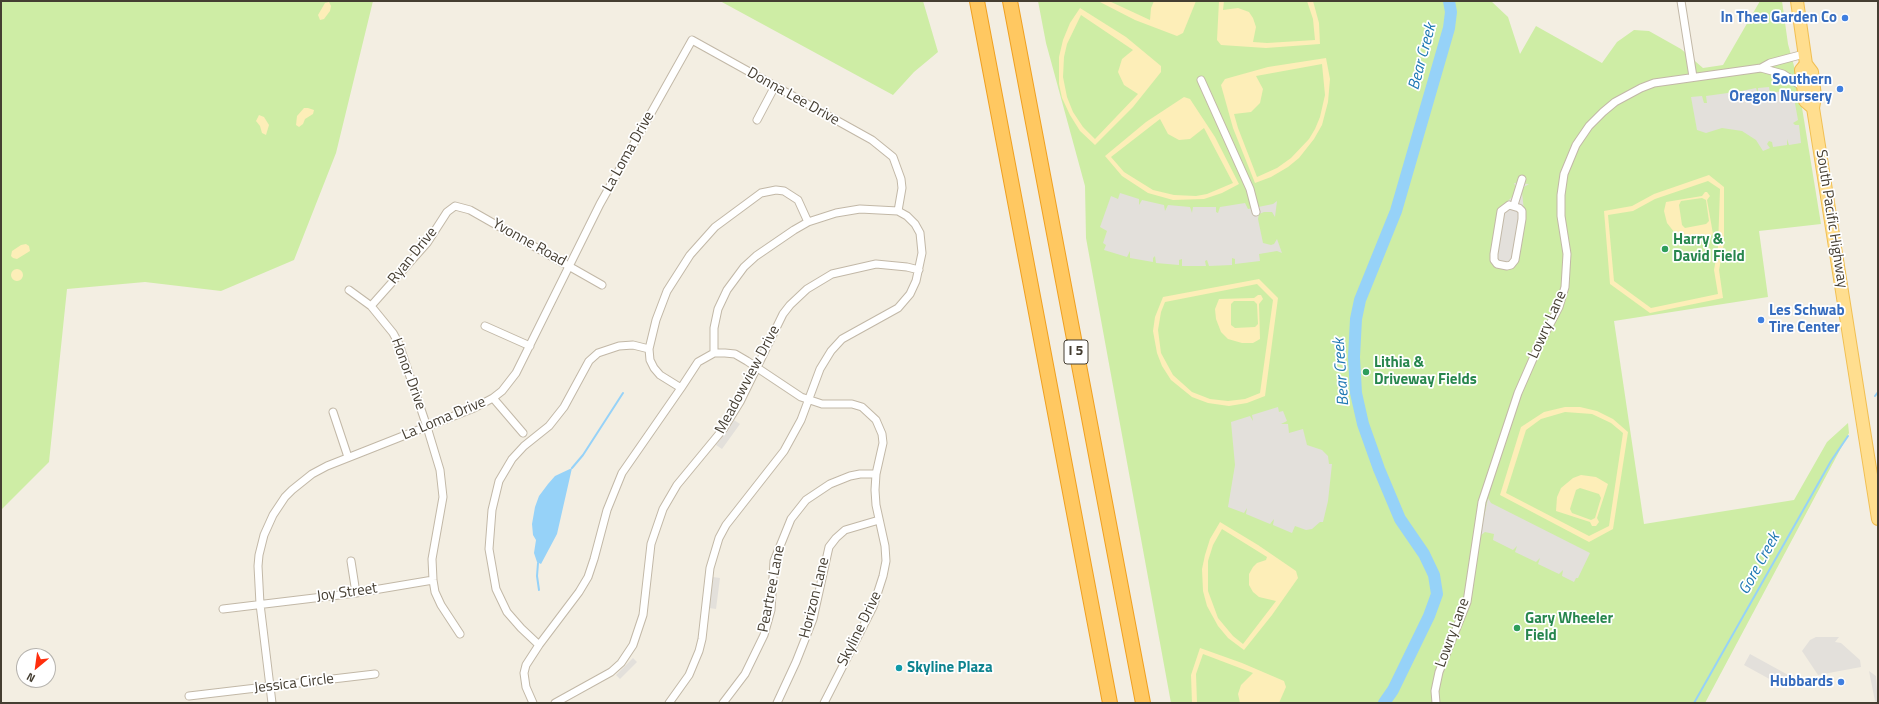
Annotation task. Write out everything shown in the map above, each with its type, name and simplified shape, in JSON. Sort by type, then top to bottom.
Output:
[{"type":"highway","name":"I 5","points":[[977,1],[1110,703]]},
{"type":"highway","name":"I 5","points":[[1010,1],[1143,703]]},
{"type":"main road","name":"South Pacific Highway","points":[[1796,1],[1805,59],[1812,72],[1816,96],[1813,108],[1878,519]]},
{"type":"main road","name":"South Pacific Highway","points":[[1805,59],[1801,70],[1803,87],[1806,101],[1813,108]]},
{"type":"street","points":[[1681,1],[1693,77]]},
{"type":"street","name":"Donna Lee Drive","points":[[692,40],[872,140],[893,156],[901,179],[902,188],[898,212]]},
{"type":"street","name":"La Loma Drive","points":[[272,703],[260,604],[259,555],[264,534],[273,515],[285,497],[302,482],[327,466],[427,427],[493,398],[502,391],[516,373],[600,204],[692,40]]},
{"type":"street","name":"Lowry Lane","points":[[1436,703],[1435,691],[1439,672],[1467,602],[1482,502],[1525,375],[1559,307],[1565,287],[1567,254],[1560,207],[1564,174],[1576,144],[1589,126],[1615,102],[1654,83],[1760,68],[1770,63],[1805,59]]},
{"type":"street","name":"Lowry Lane","points":[[1760,68],[1783,74],[1803,87]]},
{"type":"street","points":[[1201,80],[1250,189],[1256,212]]},
{"type":"street","points":[[757,120],[775,86]]},
{"type":"street","points":[[1514,205],[1522,179]]},
{"type":"street","points":[[680,388],[660,375],[654,368],[650,360],[649,349],[660,306],[676,274],[690,255],[715,227],[747,202],[767,191],[784,191],[798,200],[808,222]]},
{"type":"street","points":[[1514,205],[1522,211],[1515,260],[1510,266],[1500,265],[1496,262],[1494,257],[1499,218],[1504,207],[1514,205]]},
{"type":"street","name":"Yvonne Road","points":[[455,206],[470,210],[570,265],[602,285]]},
{"type":"street","name":"Ryan Drive","points":[[371,306],[427,243],[447,212],[455,206]]},
{"type":"street","points":[[533,703],[526,687],[524,673],[526,665],[539,645],[580,592],[588,577],[607,510],[622,473],[631,458],[698,362],[714,353],[714,328],[718,309],[735,277],[756,256],[808,222],[836,213],[860,209],[898,212],[906,216],[915,224],[920,233],[922,252],[919,270],[910,294],[898,308],[842,339],[831,351],[820,369],[801,420],[784,451],[726,525],[719,538],[710,568],[702,639],[699,651],[689,674],[669,703]]},
{"type":"street","name":"Meadowview Drive","points":[[555,703],[611,672],[621,663],[633,645],[641,625],[651,544],[661,513],[677,485],[724,428],[757,368],[783,314],[798,296],[816,282],[832,274],[876,264],[907,267],[919,270]]},
{"type":"street","name":"Honor Drive","points":[[349,290],[371,306],[387,324],[399,344],[427,427],[440,470],[443,497],[432,559],[433,580],[435,592],[443,610],[460,634]]},
{"type":"street","points":[[485,326],[530,346]]},
{"type":"street","points":[[539,645],[507,612],[496,589],[489,549],[492,510],[499,481],[512,459],[524,446],[549,426],[564,407],[589,361],[598,353],[619,346],[633,345],[649,349]]},
{"type":"street","name":"Skyline Drive","points":[[714,353],[725,352],[735,354],[793,393],[808,400],[822,404],[852,404],[862,407],[872,414],[879,427],[883,443],[876,474],[876,505],[886,561],[880,589],[873,608],[824,703]]},
{"type":"street","points":[[493,398],[523,433]]},
{"type":"street","points":[[333,412],[348,457]]},
{"type":"street","name":"Peartree Lane","points":[[723,703],[745,674],[764,635],[771,610],[774,560],[790,518],[806,500],[830,484],[850,476],[860,474],[876,474]]},
{"type":"street","name":"Horizon Lane","points":[[777,703],[796,662],[813,619],[829,547],[845,530],[879,520]]},
{"type":"street","points":[[351,561],[356,593]]},
{"type":"street","name":"Joy Street","points":[[223,609],[356,593],[433,580]]},
{"type":"street","name":"Jessica Circle","points":[[189,696],[270,688],[375,674]]},
{"type":"green space","points":[[1,1],[373,1],[336,153],[294,260],[221,291],[145,282],[67,289],[49,462],[1,510]]},
{"type":"green space","points":[[720,1],[923,1],[938,52],[914,72],[893,95]]},
{"type":"green space","name":"Lithia & Driveway Fields","points":[[1038,1],[1491,1],[1508,17],[1520,54],[1536,26],[1602,63],[1617,42],[1634,30],[1649,31],[1681,49],[1703,68],[1723,65],[1760,1],[1782,1],[1788,44],[1797,77],[1821,224],[1759,231],[1768,297],[1614,321],[1644,524],[1794,500],[1827,442],[1848,423],[1849,433],[1705,703],[1171,703],[1086,238],[1085,186],[1046,43]]},
{"type":"sand","points":[[1098,1],[1109,1],[1150,20],[1151,8],[1154,1],[1196,1],[1183,33],[1177,36],[1135,20]]},
{"type":"sand","points":[[1219,1],[1224,1],[1223,10],[1238,8],[1249,12],[1256,27],[1253,42],[1267,43],[1315,40],[1313,19],[1307,1],[1313,1],[1319,23],[1320,44],[1266,48],[1221,45],[1217,40]]},
{"type":"sand","points":[[329,2],[331,6],[330,11],[324,19],[320,20],[318,15],[325,3]]},
{"type":"sand","points":[[1080,8],[1126,37],[1161,66],[1161,72],[1133,107],[1095,145],[1080,131],[1070,115],[1062,98],[1059,84],[1059,57],[1063,40],[1070,23]],"holes":[[[1081,15],[1133,50],[1122,59],[1118,72],[1124,85],[1138,94],[1095,139],[1083,127],[1073,112],[1067,97],[1063,77],[1064,57],[1067,44]]]},
{"type":"sand","points":[[1326,58],[1330,79],[1328,102],[1322,125],[1314,139],[1299,158],[1288,167],[1271,177],[1255,183],[1233,128],[1221,85],[1225,79],[1268,67]],"holes":[[[1322,64],[1325,95],[1320,117],[1309,139],[1291,158],[1277,168],[1257,177],[1234,114],[1251,112],[1260,103],[1263,89],[1256,76]]]},
{"type":"sand","points":[[1184,97],[1190,99],[1215,137],[1239,184],[1222,193],[1204,199],[1173,200],[1148,193],[1122,176],[1105,156],[1146,122]],"holes":[[[1160,119],[1168,134],[1179,140],[1190,139],[1204,128],[1233,183],[1207,194],[1196,196],[1174,195],[1153,190],[1124,172],[1111,157]]]},
{"type":"sand","points":[[304,108],[314,110],[313,114],[305,119],[303,124],[299,127],[296,125],[297,116]]},
{"type":"sand","points":[[259,115],[264,117],[269,125],[266,135],[262,133],[260,126],[256,121]]},
{"type":"sand","points":[[1709,175],[1724,187],[1724,243],[1719,270],[1723,298],[1650,313],[1610,284],[1604,211],[1632,206],[1654,194]],"holes":[[[1708,181],[1720,189],[1718,247],[1714,270],[1718,294],[1651,308],[1614,281],[1608,215],[1633,211],[1655,199]]]},
{"type":"sand","points":[[1705,192],[1707,192],[1710,196],[1707,200],[1713,234],[1709,238],[1699,241],[1688,241],[1678,237],[1667,223],[1664,211],[1666,202],[1702,196]],"holes":[[[1702,198],[1706,200],[1709,221],[1706,224],[1685,228],[1682,225],[1679,205],[1681,201]]]},
{"type":"sand","points":[[26,244],[29,246],[30,251],[17,259],[11,256],[12,251],[21,245]]},
{"type":"sand","points":[[17,269],[21,271],[23,275],[21,279],[17,281],[13,279],[11,275],[13,271]]},
{"type":"sand","points":[[1259,279],[1278,298],[1265,396],[1247,403],[1229,406],[1208,403],[1192,397],[1171,380],[1162,366],[1157,353],[1153,331],[1155,317],[1163,297]],"holes":[[[1257,284],[1273,300],[1260,393],[1245,399],[1228,401],[1210,399],[1192,392],[1173,375],[1161,353],[1158,330],[1161,312],[1165,302]]]},
{"type":"sand","points":[[1261,295],[1263,299],[1259,304],[1260,339],[1253,343],[1242,343],[1228,339],[1221,332],[1216,319],[1215,309],[1219,299],[1254,298]],"holes":[[[1234,301],[1254,301],[1257,304],[1258,324],[1255,327],[1235,328],[1231,325],[1231,304]]]},
{"type":"sand","points":[[1565,407],[1580,407],[1597,411],[1613,419],[1628,432],[1613,529],[1589,542],[1500,495],[1521,427],[1544,412]],"holes":[[[1565,412],[1592,414],[1611,423],[1623,433],[1609,526],[1589,536],[1506,493],[1526,430],[1541,419]]]},
{"type":"sand","points":[[1581,475],[1596,477],[1608,484],[1597,518],[1599,522],[1596,526],[1592,526],[1590,522],[1556,511],[1557,497],[1561,488],[1573,478]],"holes":[[[1580,488],[1599,494],[1601,498],[1595,518],[1591,520],[1572,513],[1570,509],[1576,490]]]},
{"type":"sand","points":[[1220,522],[1258,545],[1296,571],[1298,578],[1272,615],[1244,650],[1228,638],[1218,626],[1207,606],[1203,591],[1202,569],[1210,539]],"holes":[[[1222,529],[1267,557],[1266,560],[1257,563],[1253,567],[1249,574],[1249,585],[1253,592],[1259,597],[1276,601],[1243,644],[1233,636],[1218,618],[1208,591],[1208,561],[1213,545]]]},
{"type":"sand","points":[[1200,648],[1242,663],[1284,681],[1286,687],[1279,703],[1240,703],[1238,694],[1241,685],[1253,673],[1203,654],[1196,674],[1197,703],[1192,703],[1191,675]]},
{"type":"shaded area","points":[[1769,87],[1770,93],[1783,91],[1789,99],[1794,98],[1798,120],[1793,123],[1795,125],[1799,125],[1801,143],[1789,145],[1787,139],[1787,145],[1773,147],[1772,142],[1769,141],[1767,144],[1770,148],[1763,151],[1756,140],[1742,131],[1722,128],[1706,133],[1697,130],[1691,97],[1702,96],[1704,103],[1707,103],[1706,96],[1735,92],[1737,97],[1737,92],[1756,88],[1758,94],[1758,88]]},
{"type":"shaded area","points":[[1514,183],[1529,184],[1524,187],[1522,192],[1525,221],[1518,262],[1512,268],[1505,270],[1496,267],[1490,256],[1498,211],[1514,195],[1516,187]]},
{"type":"shaded area","points":[[1120,193],[1139,199],[1139,205],[1142,200],[1164,205],[1165,211],[1168,205],[1190,207],[1192,213],[1193,207],[1216,207],[1216,212],[1218,213],[1220,207],[1245,203],[1248,209],[1273,204],[1277,201],[1275,217],[1272,212],[1264,212],[1259,214],[1258,219],[1263,243],[1271,245],[1274,244],[1277,239],[1282,253],[1277,251],[1259,254],[1260,261],[1235,264],[1235,259],[1232,258],[1232,265],[1209,266],[1207,260],[1205,261],[1206,266],[1182,266],[1182,259],[1179,260],[1179,265],[1156,263],[1155,256],[1153,258],[1153,262],[1130,258],[1130,251],[1127,257],[1104,250],[1106,245],[1103,243],[1107,231],[1100,227],[1111,196],[1118,199]]},
{"type":"shaded area","points":[[1278,407],[1279,412],[1283,411],[1287,421],[1281,424],[1288,424],[1289,433],[1303,429],[1307,445],[1322,450],[1328,456],[1329,464],[1332,464],[1328,501],[1323,522],[1320,522],[1312,529],[1306,530],[1295,526],[1292,533],[1273,525],[1274,519],[1270,524],[1246,514],[1247,508],[1244,513],[1228,507],[1235,465],[1231,422],[1250,416],[1253,421],[1252,415]]},
{"type":"shaded area","points":[[734,420],[740,424],[722,449],[716,445]]},
{"type":"shaded area","points":[[1488,498],[1491,503],[1590,553],[1578,578],[1576,578],[1574,582],[1562,576],[1563,570],[1559,574],[1538,564],[1540,558],[1536,562],[1515,552],[1517,546],[1513,550],[1493,540],[1494,534],[1485,532],[1480,536]]},
{"type":"shaded area","points":[[713,577],[720,578],[716,609],[709,608]]},
{"type":"shaded area","points":[[1816,637],[1839,637],[1835,642],[1841,643],[1860,660],[1861,667],[1818,675],[1802,651],[1810,640]]},
{"type":"shaded area","points":[[1750,654],[1790,676],[1784,687],[1744,665]]},
{"type":"shaded area","points":[[633,658],[637,662],[620,679],[616,675]]},
{"type":"shaded area","points":[[1869,671],[1876,676],[1878,703],[1875,701]]},
{"type":"water","points":[[572,468],[557,534],[541,564],[537,562],[534,553],[536,540],[533,535],[532,524],[535,507],[539,496],[555,476]]},
{"type":"waterway","name":"Bear Creek","points":[[1384,703],[1393,690],[1429,616],[1437,594],[1434,575],[1424,554],[1400,519],[1379,469],[1363,424],[1356,393],[1354,357],[1356,319],[1360,300],[1396,211],[1449,28],[1451,12],[1449,1]]},
{"type":"waterway","name":"Gore Creek","points":[[1875,396],[1878,392]]},
{"type":"waterway","points":[[572,468],[583,455],[623,393]]},
{"type":"waterway","name":"Gore Creek","points":[[1694,703],[1831,461],[1848,436]]},
{"type":"waterway","points":[[538,563],[537,576],[539,590]]},
{"type":"place","name":"In Thee Garden Co","points":[[1845,18]]},
{"type":"place","name":"Southern Oregon Nursery","points":[[1840,89]]},
{"type":"place","name":"Harry & David Field","points":[[1665,249]]},
{"type":"place","name":"Les Schwab Tire Center","points":[[1761,320]]},
{"type":"place","name":"Lithia & Driveway Fields","points":[[1366,372]]},
{"type":"place","name":"Gary Wheeler Field","points":[[1517,628]]},
{"type":"place","name":"Skyline Plaza","points":[[899,668]]},
{"type":"place","name":"Hubbards","points":[[1841,682]]}]
